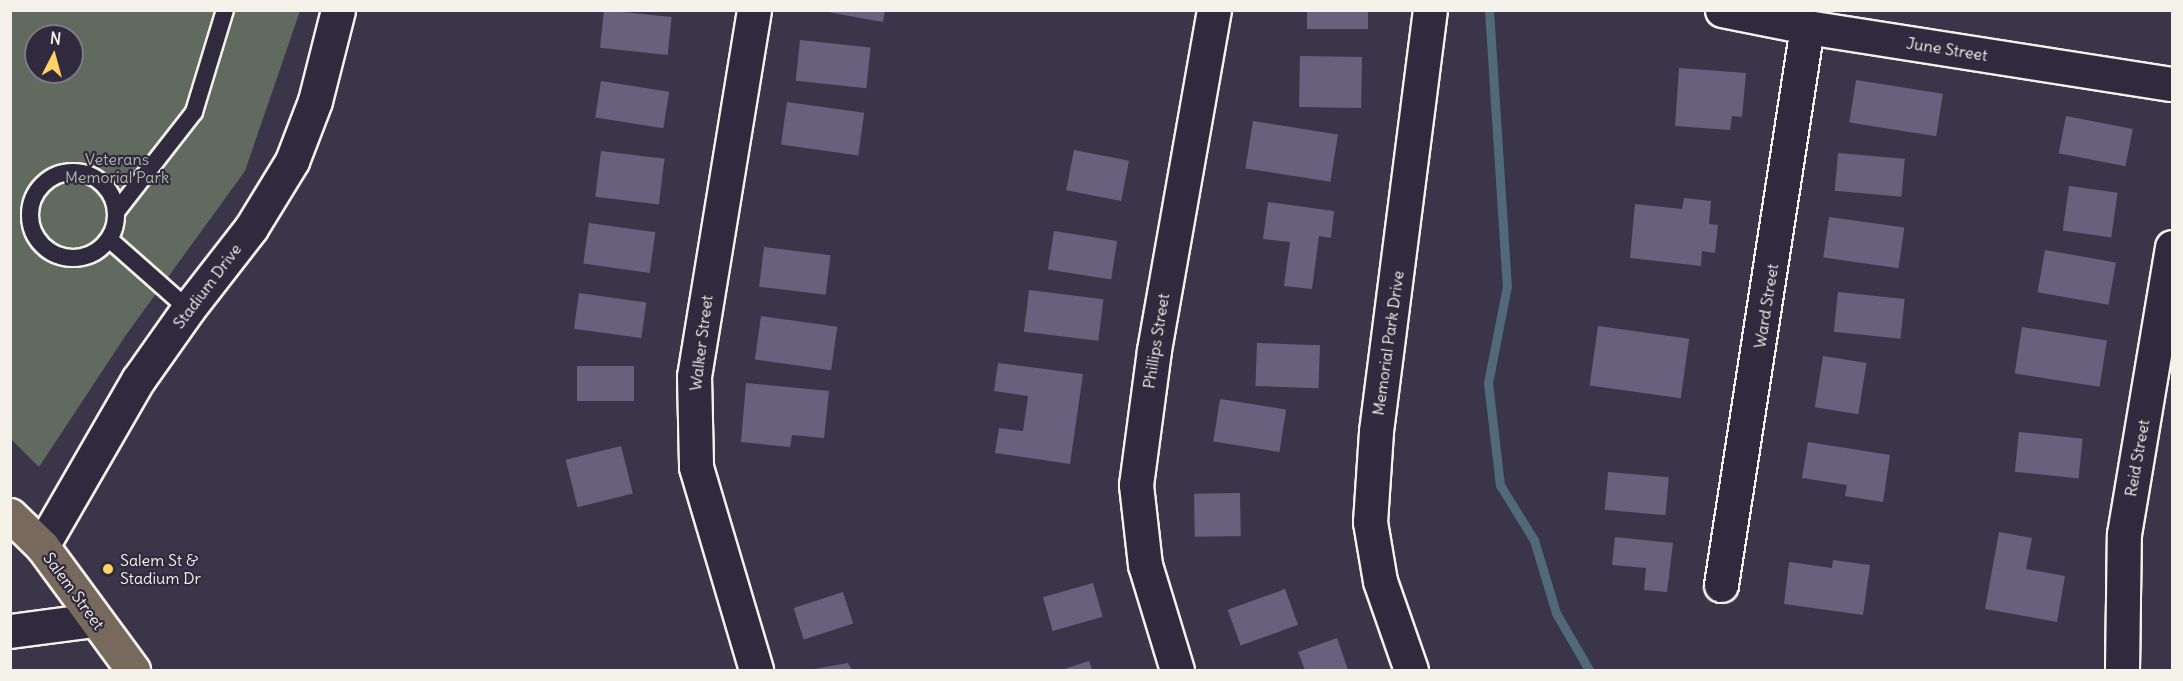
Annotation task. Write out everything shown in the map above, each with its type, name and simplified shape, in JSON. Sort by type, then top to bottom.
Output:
[{"type":"main road","name":"Salem Street","points":[[10,515],[42,546],[94,620],[133,670]]},
{"type":"street","name":"Stadium Drive","points":[[42,546],[138,380],[188,309],[251,228],[292,161],[315,101],[338,10]]},
{"type":"street","name":"Walker Street","points":[[754,10],[694,376],[696,467],[756,670]]},
{"type":"street","name":"Phillips Street","points":[[1177,670],[1145,566],[1136,485],[1154,350],[1214,10]]},
{"type":"street","name":"Memorial Park Drive","points":[[1411,670],[1380,581],[1370,522],[1376,431],[1430,10]]},
{"type":"street","name":"June Street","points":[[1722,10],[1807,27],[2172,84]]},
{"type":"street","name":"Ward Street","points":[[1721,585],[1807,27]]},
{"type":"street","name":"Reid Street","points":[[2122,670],[2124,534],[2172,247]]},
{"type":"street","points":[[10,631],[94,620]]},
{"type":"lane","points":[[116,212],[194,112],[225,10]]},
{"type":"lane","points":[[65,172],[80,172],[93,177],[104,186],[112,198],[116,212],[115,226],[109,239],[99,250],[86,256],[72,258],[58,256],[45,249],[33,232],[29,211],[40,186],[52,177],[65,172]]},
{"type":"lane","points":[[109,239],[188,309]]},
{"type":"green space","name":"Veterans Memorial Park","points":[[10,11],[300,11],[245,171],[126,335],[39,467],[11,439]]},
{"type":"building","points":[[604,10],[672,17],[668,55],[600,48]]},
{"type":"building","points":[[817,10],[885,10],[883,22]]},
{"type":"building","points":[[1307,10],[1368,10],[1368,29],[1307,29]]},
{"type":"building","points":[[800,40],[871,47],[866,88],[796,81]]},
{"type":"building","points":[[1300,56],[1362,57],[1361,108],[1299,107]]},
{"type":"building","points":[[1679,68],[1746,73],[1742,117],[1732,116],[1730,130],[1675,126]]},
{"type":"building","points":[[1856,80],[1943,94],[1936,136],[1849,122]]},
{"type":"building","points":[[601,81],[669,92],[663,128],[595,118]]},
{"type":"building","points":[[787,102],[864,113],[858,155],[781,145]]},
{"type":"building","points":[[2066,116],[2133,129],[2125,166],[2059,153]]},
{"type":"building","points":[[1253,121],[1338,134],[1330,182],[1245,168]]},
{"type":"building","points":[[1074,150],[1129,161],[1121,201],[1066,190]]},
{"type":"building","points":[[601,151],[665,159],[659,204],[595,197]]},
{"type":"building","points":[[1838,153],[1905,159],[1901,197],[1835,191]]},
{"type":"building","points":[[2069,186],[2118,193],[2111,237],[2063,231]]},
{"type":"building","points":[[1684,198],[1711,201],[1709,224],[1718,225],[1715,253],[1702,251],[1701,266],[1630,258],[1635,204],[1682,209]]},
{"type":"building","points":[[1268,202],[1334,211],[1331,238],[1319,236],[1312,289],[1284,286],[1290,242],[1263,239]]},
{"type":"building","points":[[1829,217],[1904,228],[1899,268],[1823,258]]},
{"type":"building","points":[[589,223],[655,232],[650,273],[583,264]]},
{"type":"building","points":[[1054,231],[1117,241],[1111,280],[1048,270]]},
{"type":"building","points":[[764,247],[831,255],[826,295],[759,287]]},
{"type":"building","points":[[2045,250],[2116,263],[2108,305],[2038,292]]},
{"type":"building","points":[[1029,290],[1103,299],[1098,341],[1024,332]]},
{"type":"building","points":[[1838,292],[1905,299],[1900,339],[1834,332]]},
{"type":"building","points":[[579,293],[646,302],[641,338],[574,329]]},
{"type":"building","points":[[761,316],[837,327],[831,370],[755,360]]},
{"type":"building","points":[[1598,326],[1689,339],[1681,398],[1590,385]]},
{"type":"building","points":[[2022,327],[2107,340],[2100,387],[2015,373]]},
{"type":"building","points":[[1257,343],[1320,345],[1318,388],[1255,386]]},
{"type":"building","points":[[1823,356],[1866,363],[1858,414],[1815,407]]},
{"type":"building","points":[[998,363],[1083,374],[1070,464],[995,453],[999,428],[1023,431],[1028,396],[994,391]]},
{"type":"building","points":[[577,366],[634,366],[634,401],[577,401]]},
{"type":"building","points":[[746,383],[829,391],[824,438],[792,435],[790,447],[741,442]]},
{"type":"building","points":[[1220,399],[1286,409],[1279,452],[1213,441]]},
{"type":"building","points":[[2019,432],[2083,439],[2078,478],[2015,472]]},
{"type":"building","points":[[1808,442],[1890,455],[1883,502],[1845,496],[1847,485],[1802,478]]},
{"type":"building","points":[[621,446],[633,494],[578,507],[566,460]]},
{"type":"building","points":[[1608,472],[1669,477],[1665,515],[1605,510]]},
{"type":"building","points":[[1240,493],[1241,536],[1195,537],[1194,494]]},
{"type":"building","points":[[1999,532],[2032,538],[2026,569],[2065,576],[2057,622],[1985,609]]},
{"type":"building","points":[[1615,537],[1673,543],[1667,592],[1644,590],[1646,568],[1612,565]]},
{"type":"building","points":[[1833,560],[1870,565],[1863,615],[1784,604],[1789,562],[1832,568]]},
{"type":"building","points":[[1093,583],[1103,617],[1053,631],[1043,597]]},
{"type":"building","points":[[1285,589],[1298,625],[1241,646],[1228,610]]},
{"type":"building","points":[[843,592],[853,623],[804,639],[794,608]]},
{"type":"building","points":[[1337,638],[1348,670],[1305,670],[1298,652]]},
{"type":"building","points":[[1089,661],[1092,670],[1061,670]]},
{"type":"building","points":[[848,663],[852,670],[814,670],[814,669]]},
{"type":"waterway","points":[[1489,10],[1507,286],[1488,383],[1500,485],[1534,540],[1556,613],[1589,670]]},
{"type":"place","name":"Salem St & Stadium Dr","points":[[108,569]]}]
